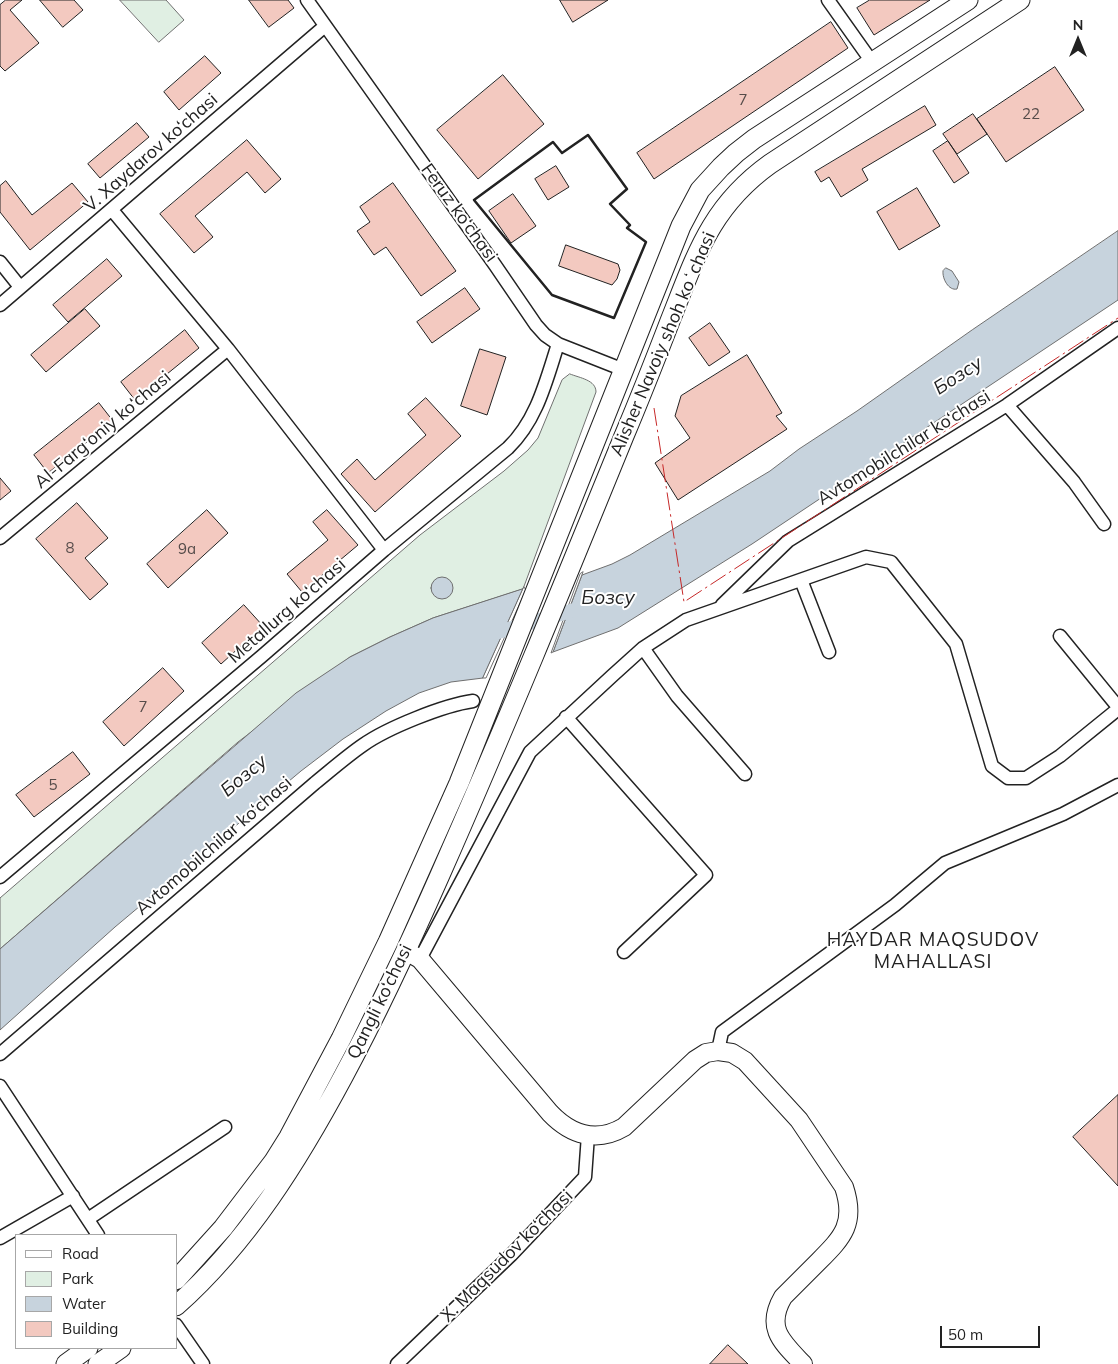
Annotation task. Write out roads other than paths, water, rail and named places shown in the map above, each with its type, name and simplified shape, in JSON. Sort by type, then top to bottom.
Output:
[{"type":"main road","name":"Alisher Navoiy shoh koʻchasi","points":[[502,675],[681,226],[693,201],[704,185],[720,167],[754,139],[968,0]]},
{"type":"main road","name":"Alisher Navoiy shoh koʻchasi","points":[[530,666],[698,253],[714,222],[738,190],[770,164],[1020,0]]},
{"type":"main road","name":"Feruz ko‘chasi","points":[[624,370],[648,379]]},
{"type":"main road","name":"Qangli ko‘chasi","points":[[178,1304],[208,1275],[242,1236],[292,1168],[413,955],[530,666]]},
{"type":"main road","name":"Qangli ko‘chasi","points":[[178,1278],[206,1249],[241,1206],[289,1137],[341,1040],[388,942],[459,783],[502,675]]},
{"type":"main road","points":[[388,942],[413,955]]},
{"type":"main road","points":[[66,1364],[87,1349]]},
{"type":"main road","points":[[98,1364],[120,1349]]},
{"type":"street","points":[[828,0],[872,62]]},
{"type":"street","name":"Feruz ko‘chasi","points":[[313,2],[325,26],[496,265],[536,325],[545,335],[558,344],[624,370]]},
{"type":"street","name":"V. Xaydarov ko‘chasi","points":[[0,305],[325,26]]},
{"type":"street","points":[[112,210],[228,349],[384,550]]},
{"type":"street","points":[[0,262],[20,288]]},
{"type":"street","name":"Avtomobilchilar ko‘chasi","points":[[718,608],[788,541],[1007,405],[1115,331]]},
{"type":"street","name":"Metallurg ko‘chasi","points":[[0,877],[262,656],[384,550],[508,448],[522,434],[532,417],[558,344]]},
{"type":"street","name":"Al-Farg‘oniy ko‘chasi","points":[[0,538],[228,349]]},
{"type":"street","points":[[1007,405],[1074,482],[1104,524]]},
{"type":"street","name":"Qangli ko‘chasi","points":[[413,955],[530,752],[643,648],[686,620],[718,608],[866,557],[891,562],[956,644],[992,766],[1008,778],[1026,778],[1060,756],[1118,708]]},
{"type":"street","points":[[800,580],[830,652]]},
{"type":"street","points":[[1060,636],[1118,708]]},
{"type":"street","points":[[643,648],[677,696],[745,774]]},
{"type":"street","name":"Avtomobilchilar ko‘chasi","points":[[0,1054],[315,783],[364,744],[397,727],[447,707],[473,700]]},
{"type":"street","points":[[566,717],[706,874],[624,952]]},
{"type":"street","points":[[718,1050],[722,1032],[895,905],[945,863],[1063,814],[1118,785]]},
{"type":"street","points":[[413,955],[557,1120],[574,1131],[588,1135],[604,1136],[614,1133],[624,1127],[695,1060],[706,1053],[718,1050],[732,1053],[745,1061],[798,1120],[844,1187],[846,1193],[848,1206],[847,1220],[840,1240],[783,1297],[778,1308],[776,1326],[779,1337],[803,1364]]},
{"type":"street","points":[[0,1086],[97,1234]]},
{"type":"street","points":[[88,1219],[225,1127]]},
{"type":"street","name":"X. Maqsudov ko‘chasi","points":[[398,1364],[511,1255],[585,1177],[588,1135]]},
{"type":"street","points":[[0,1238],[73,1196]]},
{"type":"street","points":[[178,1328],[203,1364]]},
{"type":"water","name":"Бозсу","points":[[1118,231],[1118,300],[752,544],[618,628],[553,652],[582,575],[630,555],[770,471],[799,449]]},
{"type":"water","points":[[946,268],[952,271],[959,282],[957,289],[951,288],[945,281],[943,271]]},
{"type":"water","points":[[442,577],[450,580],[453,588],[450,596],[442,599],[434,596],[431,588],[434,580]]},
{"type":"water","points":[[523,589],[483,678],[451,682],[419,693],[386,711],[343,739],[301,771],[115,927],[0,1030],[0,949],[296,693],[350,657],[390,637],[433,618]]},
{"type":"waterway","name":"Бозсу","points":[[488,635],[585,607]]},
{"type":"district","name":"HAYDAR MAQSUDOV MAHALLASI","points":[[933,951]]}]
